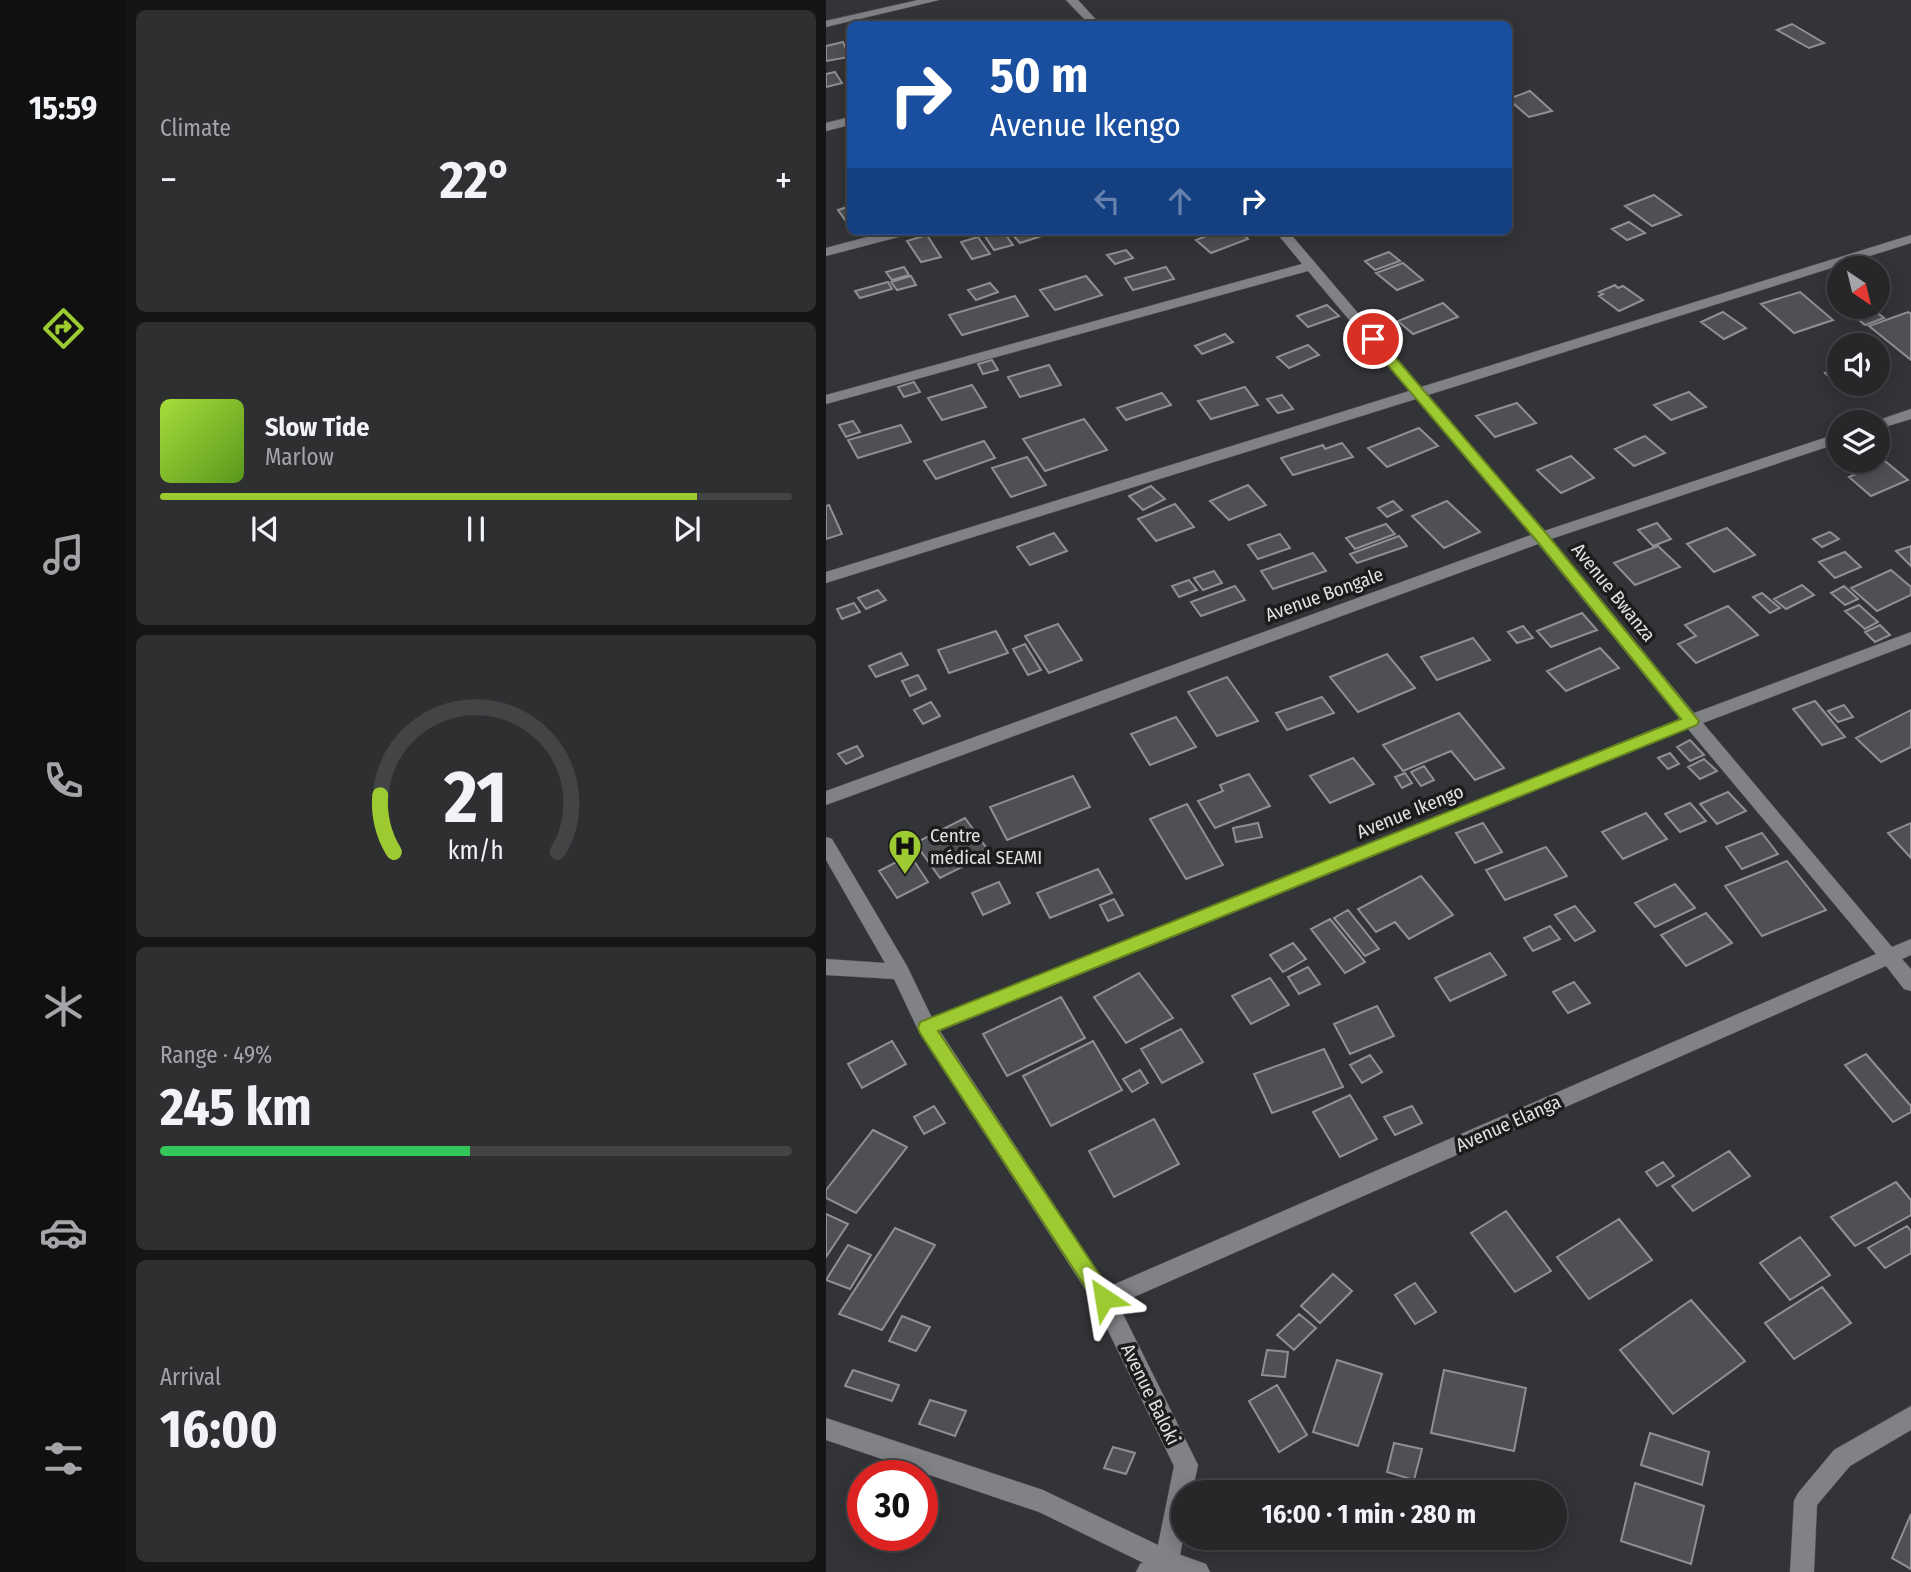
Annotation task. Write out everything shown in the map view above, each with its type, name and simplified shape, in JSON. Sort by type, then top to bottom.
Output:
[{"type":"street","points":[[826,24],[933,0]]},
{"type":"street","points":[[1072,0],[1091,21]]},
{"type":"street","points":[[826,127],[847,122]]},
{"type":"street","points":[[826,252],[890,235]]},
{"type":"street","name":"Avenue Bwanza","points":[[1284,235],[1541,537],[1911,982]]},
{"type":"street","points":[[826,579],[1911,239]]},
{"type":"street","points":[[826,400],[1311,266]]},
{"type":"street","points":[[1890,421],[1911,414]]},
{"type":"street","name":"Avenue Bongale","points":[[826,798],[1541,537],[1827,442]]},
{"type":"street","name":"Avenue Ikengo","points":[[927,1028],[1692,721],[1911,638]]},
{"type":"street","name":"Avenue Baloki","points":[[826,844],[900,972],[927,1028],[1104,1298],[1186,1465],[1157,1567]]},
{"type":"street","name":"Avenue Elanga","points":[[1104,1298],[1911,947]]},
{"type":"street","points":[[826,967],[900,972]]},
{"type":"street","points":[[1802,1572],[1807,1501],[1842,1458],[1911,1417]]},
{"type":"street","points":[[826,1429],[1043,1502],[1157,1567],[1198,1572]]},
{"type":"building","points":[[1792,24],[1824,43],[1809,48],[1777,30]]},
{"type":"building","points":[[843,42],[847,57],[826,61],[826,46]]},
{"type":"building","points":[[835,72],[842,83],[826,87],[826,74]]},
{"type":"building","points":[[1530,91],[1552,111],[1529,117],[1512,102],[1512,98]]},
{"type":"building","points":[[1654,195],[1681,215],[1652,226],[1625,206]]},
{"type":"building","points":[[847,207],[847,223],[838,210]]},
{"type":"building","points":[[1629,222],[1645,233],[1627,240],[1612,229]]},
{"type":"building","points":[[927,235],[941,257],[921,262],[907,241]]},
{"type":"building","points":[[984,235],[1006,235],[1013,245],[994,250]]},
{"type":"building","points":[[1013,235],[1045,235],[1020,243]]},
{"type":"building","points":[[1209,235],[1244,235],[1248,239],[1211,253],[1196,240]]},
{"type":"building","points":[[978,237],[990,254],[972,259],[961,242]]},
{"type":"building","points":[[1126,250],[1133,258],[1115,264],[1107,255]]},
{"type":"building","points":[[1389,252],[1400,261],[1375,270],[1365,261]]},
{"type":"building","points":[[1403,263],[1423,280],[1397,290],[1376,273]]},
{"type":"building","points":[[904,267],[909,275],[892,280],[886,272]]},
{"type":"building","points":[[1166,267],[1174,279],[1133,290],[1125,278]]},
{"type":"building","points":[[911,276],[916,285],[897,290],[891,282]]},
{"type":"building","points":[[1086,276],[1102,295],[1055,310],[1040,290]]},
{"type":"building","points":[[888,282],[892,289],[860,298],[855,291]]},
{"type":"building","points":[[990,283],[998,292],[976,300],[968,290]]},
{"type":"building","points":[[1615,285],[1618,288],[1623,286],[1643,300],[1619,311],[1599,296],[1603,294],[1599,292]]},
{"type":"building","points":[[1800,292],[1827,315],[1827,319],[1833,320],[1794,333],[1761,304]]},
{"type":"building","points":[[1015,296],[1028,316],[962,335],[949,315]]},
{"type":"building","points":[[1443,303],[1458,317],[1413,334],[1398,321]]},
{"type":"building","points":[[1327,305],[1339,316],[1308,327],[1297,316]]},
{"type":"building","points":[[1723,312],[1746,328],[1724,339],[1701,322]]},
{"type":"building","points":[[1908,312],[1911,314],[1911,360],[1890,343],[1890,333],[1878,333],[1869,326]]},
{"type":"building","points":[[1858,319],[1881,319],[1865,325]]},
{"type":"building","points":[[1225,334],[1233,342],[1202,354],[1195,346]]},
{"type":"building","points":[[1308,345],[1319,355],[1289,368],[1277,357]]},
{"type":"building","points":[[992,360],[998,370],[983,374],[978,364]]},
{"type":"building","points":[[1049,365],[1061,385],[1020,397],[1008,377]]},
{"type":"building","points":[[914,382],[920,392],[904,397],[898,387]]},
{"type":"building","points":[[972,385],[986,407],[942,420],[928,398]]},
{"type":"building","points":[[1245,387],[1258,405],[1211,419],[1198,401]]},
{"type":"building","points":[[1689,392],[1706,407],[1671,420],[1654,405]]},
{"type":"building","points":[[1162,393],[1171,405],[1126,420],[1117,408]]},
{"type":"building","points":[[1282,395],[1293,409],[1278,413],[1267,399]]},
{"type":"building","points":[[1517,403],[1536,423],[1495,437],[1476,416]]},
{"type":"building","points":[[1084,419],[1107,450],[1045,471],[1023,439]]},
{"type":"building","points":[[853,421],[860,432],[846,437],[839,425]]},
{"type":"building","points":[[901,425],[911,442],[858,458],[848,440]]},
{"type":"building","points":[[1419,428],[1438,446],[1387,467],[1368,448]]},
{"type":"building","points":[[1645,436],[1665,453],[1634,466],[1615,449]]},
{"type":"building","points":[[984,441],[995,458],[936,479],[924,461]]},
{"type":"building","points":[[1342,443],[1353,457],[1293,475],[1281,458],[1323,445],[1325,449]]},
{"type":"building","points":[[1571,456],[1594,478],[1561,493],[1537,470]]},
{"type":"building","points":[[1027,457],[1046,485],[1011,497],[992,468]]},
{"type":"building","points":[[1890,465],[1908,480],[1871,496],[1849,477],[1858,473],[1890,473]]},
{"type":"building","points":[[1248,485],[1266,505],[1229,520],[1210,501]]},
{"type":"building","points":[[1151,486],[1165,499],[1143,510],[1129,496]]},
{"type":"building","points":[[1393,501],[1402,510],[1387,517],[1378,508]]},
{"type":"building","points":[[1447,501],[1480,532],[1444,548],[1412,516]]},
{"type":"building","points":[[1175,504],[1194,527],[1156,541],[1138,519]]},
{"type":"building","points":[[829,505],[842,534],[826,539],[826,506]]},
{"type":"building","points":[[1657,523],[1671,539],[1653,546],[1638,530]]},
{"type":"building","points":[[1386,524],[1395,534],[1355,549],[1346,538]]},
{"type":"building","points":[[1727,528],[1755,555],[1714,572],[1687,544]]},
{"type":"building","points":[[1830,532],[1839,539],[1822,547],[1813,539]]},
{"type":"building","points":[[1054,533],[1067,551],[1030,565],[1017,547]]},
{"type":"building","points":[[1280,534],[1290,548],[1258,559],[1248,545]]},
{"type":"building","points":[[1399,536],[1407,546],[1357,563],[1350,554]]},
{"type":"building","points":[[1658,546],[1680,567],[1635,585],[1614,563]]},
{"type":"building","points":[[1911,546],[1911,566],[1896,551]]},
{"type":"building","points":[[1845,552],[1861,567],[1835,578],[1819,562]]},
{"type":"building","points":[[1313,553],[1326,571],[1273,589],[1261,571]]},
{"type":"building","points":[[1891,570],[1911,587],[1911,595],[1877,611],[1851,588]]},
{"type":"building","points":[[1214,571],[1222,583],[1203,590],[1194,578]]},
{"type":"building","points":[[1189,580],[1197,590],[1179,597],[1172,586]]},
{"type":"building","points":[[1802,585],[1814,595],[1786,609],[1774,599]]},
{"type":"building","points":[[1235,586],[1245,600],[1201,616],[1191,602]]},
{"type":"building","points":[[1844,586],[1858,599],[1845,605],[1831,593]]},
{"type":"building","points":[[878,590],[886,600],[866,609],[858,598]]},
{"type":"building","points":[[1762,593],[1780,608],[1770,613],[1753,597]]},
{"type":"building","points":[[854,603],[860,612],[842,619],[837,609]]},
{"type":"building","points":[[1859,605],[1878,622],[1865,629],[1845,611]]},
{"type":"building","points":[[1728,606],[1758,635],[1696,663],[1678,644],[1696,636],[1685,625]]},
{"type":"building","points":[[1582,613],[1597,630],[1551,647],[1537,631]]},
{"type":"building","points":[[1058,624],[1082,660],[1049,673],[1025,636]]},
{"type":"building","points":[[1880,625],[1890,635],[1875,642],[1865,632]]},
{"type":"building","points":[[1523,626],[1533,638],[1517,643],[1508,632]]},
{"type":"building","points":[[996,631],[1008,653],[949,673],[938,650]]},
{"type":"building","points":[[1473,638],[1490,660],[1437,680],[1421,657]]},
{"type":"building","points":[[1025,644],[1041,670],[1028,675],[1013,649]]},
{"type":"building","points":[[1600,648],[1619,668],[1566,691],[1547,671]]},
{"type":"building","points":[[901,653],[908,665],[876,677],[869,666]]},
{"type":"building","points":[[1387,654],[1415,688],[1358,712],[1330,677]]},
{"type":"building","points":[[918,675],[926,689],[910,696],[902,681]]},
{"type":"building","points":[[1227,677],[1258,721],[1217,736],[1188,692]]},
{"type":"building","points":[[1322,697],[1334,713],[1287,730],[1276,713]]},
{"type":"building","points":[[1815,701],[1845,737],[1822,745],[1793,709]]},
{"type":"building","points":[[931,702],[940,716],[923,724],[914,710]]},
{"type":"building","points":[[1844,705],[1853,717],[1838,722],[1828,711]]},
{"type":"building","points":[[1911,710],[1911,747],[1881,762],[1856,738]]},
{"type":"building","points":[[1459,713],[1504,768],[1475,780],[1451,751],[1403,771],[1383,745]]},
{"type":"building","points":[[1176,717],[1196,747],[1150,765],[1131,734]]},
{"type":"building","points":[[1690,740],[1704,755],[1690,761],[1677,747]]},
{"type":"building","points":[[857,746],[863,756],[846,764],[838,754]]},
{"type":"building","points":[[1670,753],[1679,764],[1668,769],[1658,758]]},
{"type":"building","points":[[1353,758],[1374,784],[1330,803],[1310,776]]},
{"type":"building","points":[[1704,759],[1717,771],[1700,779],[1688,767]]},
{"type":"building","points":[[1424,766],[1434,780],[1421,786],[1411,772]]},
{"type":"building","points":[[1405,773],[1412,783],[1402,788],[1395,777]]},
{"type":"building","points":[[1249,774],[1270,806],[1215,828],[1198,801],[1223,791],[1220,785]]},
{"type":"building","points":[[1073,776],[1090,807],[1007,840],[990,807]]},
{"type":"building","points":[[1728,792],[1746,811],[1717,824],[1700,804]]},
{"type":"building","points":[[1690,803],[1706,821],[1680,832],[1665,814]]},
{"type":"building","points":[[1187,804],[1223,865],[1186,879],[1150,819]]},
{"type":"building","points":[[1646,813],[1667,839],[1623,859],[1602,832]]},
{"type":"building","points":[[965,818],[990,853],[940,878],[915,843]]},
{"type":"building","points":[[1258,823],[1262,837],[1236,842],[1233,828]]},
{"type":"building","points":[[1483,823],[1502,852],[1475,863],[1456,833]]},
{"type":"building","points":[[1911,823],[1911,858],[1888,833]]},
{"type":"building","points":[[1762,833],[1778,854],[1742,869],[1726,847]]},
{"type":"building","points":[[1546,847],[1567,876],[1505,900],[1486,870]]},
{"type":"building","points":[[910,855],[928,882],[897,898],[879,871]]},
{"type":"building","points":[[1787,861],[1826,910],[1762,936],[1725,886]]},
{"type":"building","points":[[1098,869],[1112,893],[1050,918],[1037,893]]},
{"type":"building","points":[[1421,876],[1453,915],[1409,939],[1395,922],[1376,932],[1358,909]]},
{"type":"building","points":[[999,882],[1010,903],[983,915],[972,893]]},
{"type":"building","points":[[1675,884],[1695,908],[1655,927],[1635,903]]},
{"type":"building","points":[[1114,899],[1123,915],[1108,921],[1100,905]]},
{"type":"building","points":[[1575,906],[1595,931],[1575,941],[1555,915]]},
{"type":"building","points":[[1348,910],[1379,949],[1365,956],[1334,918]]},
{"type":"building","points":[[1706,913],[1732,943],[1686,966],[1661,935]]},
{"type":"building","points":[[1330,919],[1365,962],[1345,973],[1311,929]]},
{"type":"building","points":[[1550,926],[1560,939],[1533,951],[1524,938]]},
{"type":"building","points":[[1293,943],[1306,959],[1283,972],[1270,955]]},
{"type":"building","points":[[1490,953],[1506,975],[1450,1001],[1435,978]]},
{"type":"building","points":[[1308,967],[1320,984],[1299,994],[1288,977]]},
{"type":"building","points":[[1139,973],[1173,1018],[1126,1043],[1094,997]]},
{"type":"building","points":[[1270,978],[1289,1005],[1251,1024],[1232,996]]},
{"type":"building","points":[[1574,982],[1590,1003],[1568,1013],[1553,992]]},
{"type":"building","points":[[1061,997],[1085,1038],[1007,1076],[983,1034]]},
{"type":"building","points":[[1377,1006],[1394,1036],[1350,1054],[1334,1024]]},
{"type":"building","points":[[1181,1029],[1203,1062],[1162,1083],[1141,1049]]},
{"type":"building","points":[[892,1041],[906,1064],[862,1088],[848,1064]]},
{"type":"building","points":[[1093,1041],[1122,1090],[1051,1126],[1023,1076]]},
{"type":"building","points":[[1324,1049],[1343,1087],[1272,1113],[1254,1074]]},
{"type":"building","points":[[1866,1054],[1911,1106],[1911,1112],[1893,1122],[1845,1065]]},
{"type":"building","points":[[1370,1055],[1382,1072],[1362,1083],[1350,1065]]},
{"type":"building","points":[[1140,1070],[1148,1083],[1132,1092],[1123,1079]]},
{"type":"building","points":[[1350,1095],[1377,1139],[1340,1157],[1313,1112]]},
{"type":"building","points":[[934,1106],[945,1123],[924,1134],[914,1117]]},
{"type":"building","points":[[1412,1106],[1422,1123],[1395,1135],[1384,1117]]},
{"type":"building","points":[[1154,1119],[1179,1164],[1114,1197],[1089,1151]]},
{"type":"building","points":[[873,1130],[907,1147],[856,1213],[826,1198],[826,1190]]},
{"type":"building","points":[[1729,1151],[1750,1176],[1693,1211],[1672,1186]]},
{"type":"building","points":[[1663,1162],[1674,1176],[1657,1186],[1646,1172]]},
{"type":"building","points":[[1896,1182],[1911,1200],[1911,1215],[1855,1246],[1831,1217]]},
{"type":"building","points":[[1506,1211],[1551,1271],[1515,1292],[1471,1233]]},
{"type":"building","points":[[826,1214],[848,1224],[826,1257]]},
{"type":"building","points":[[1619,1219],[1652,1260],[1589,1299],[1557,1257]]},
{"type":"building","points":[[1907,1226],[1911,1231],[1911,1253],[1885,1268],[1868,1248]]},
{"type":"building","points":[[895,1228],[935,1245],[882,1330],[839,1314]]},
{"type":"building","points":[[1800,1237],[1830,1275],[1790,1300],[1760,1263]]},
{"type":"building","points":[[848,1245],[871,1255],[850,1289],[826,1280]]},
{"type":"building","points":[[1333,1274],[1352,1291],[1320,1323],[1301,1306]]},
{"type":"building","points":[[1415,1283],[1436,1312],[1415,1324],[1395,1295]]},
{"type":"building","points":[[1822,1287],[1851,1323],[1794,1359],[1765,1323]]},
{"type":"building","points":[[1691,1300],[1745,1361],[1673,1414],[1620,1350]]},
{"type":"building","points":[[1299,1314],[1316,1328],[1294,1350],[1277,1335]]},
{"type":"building","points":[[902,1316],[930,1327],[916,1351],[889,1341]]},
{"type":"building","points":[[1267,1350],[1288,1352],[1285,1377],[1262,1375]]},
{"type":"building","points":[[1337,1360],[1382,1374],[1358,1446],[1313,1432]]},
{"type":"building","points":[[853,1370],[899,1385],[892,1401],[845,1386]]},
{"type":"building","points":[[1444,1370],[1526,1388],[1514,1451],[1431,1433]]},
{"type":"building","points":[[1277,1385],[1307,1435],[1279,1452],[1249,1401]]},
{"type":"building","points":[[930,1400],[966,1411],[955,1436],[919,1424]]},
{"type":"building","points":[[1650,1433],[1709,1452],[1702,1485],[1641,1465]]},
{"type":"building","points":[[1394,1443],[1422,1449],[1414,1480],[1387,1472]]},
{"type":"building","points":[[1113,1447],[1135,1453],[1126,1474],[1104,1468]]},
{"type":"building","points":[[1635,1483],[1704,1506],[1691,1564],[1621,1541]]},
{"type":"building","points":[[1911,1514],[1911,1569],[1892,1558]]},
{"type":"place","name":"Centre médical SEAMI","points":[[905,876]]},
{"type":"route","points":[[1104,1298],[927,1028],[1692,721],[1373,339]]}]
